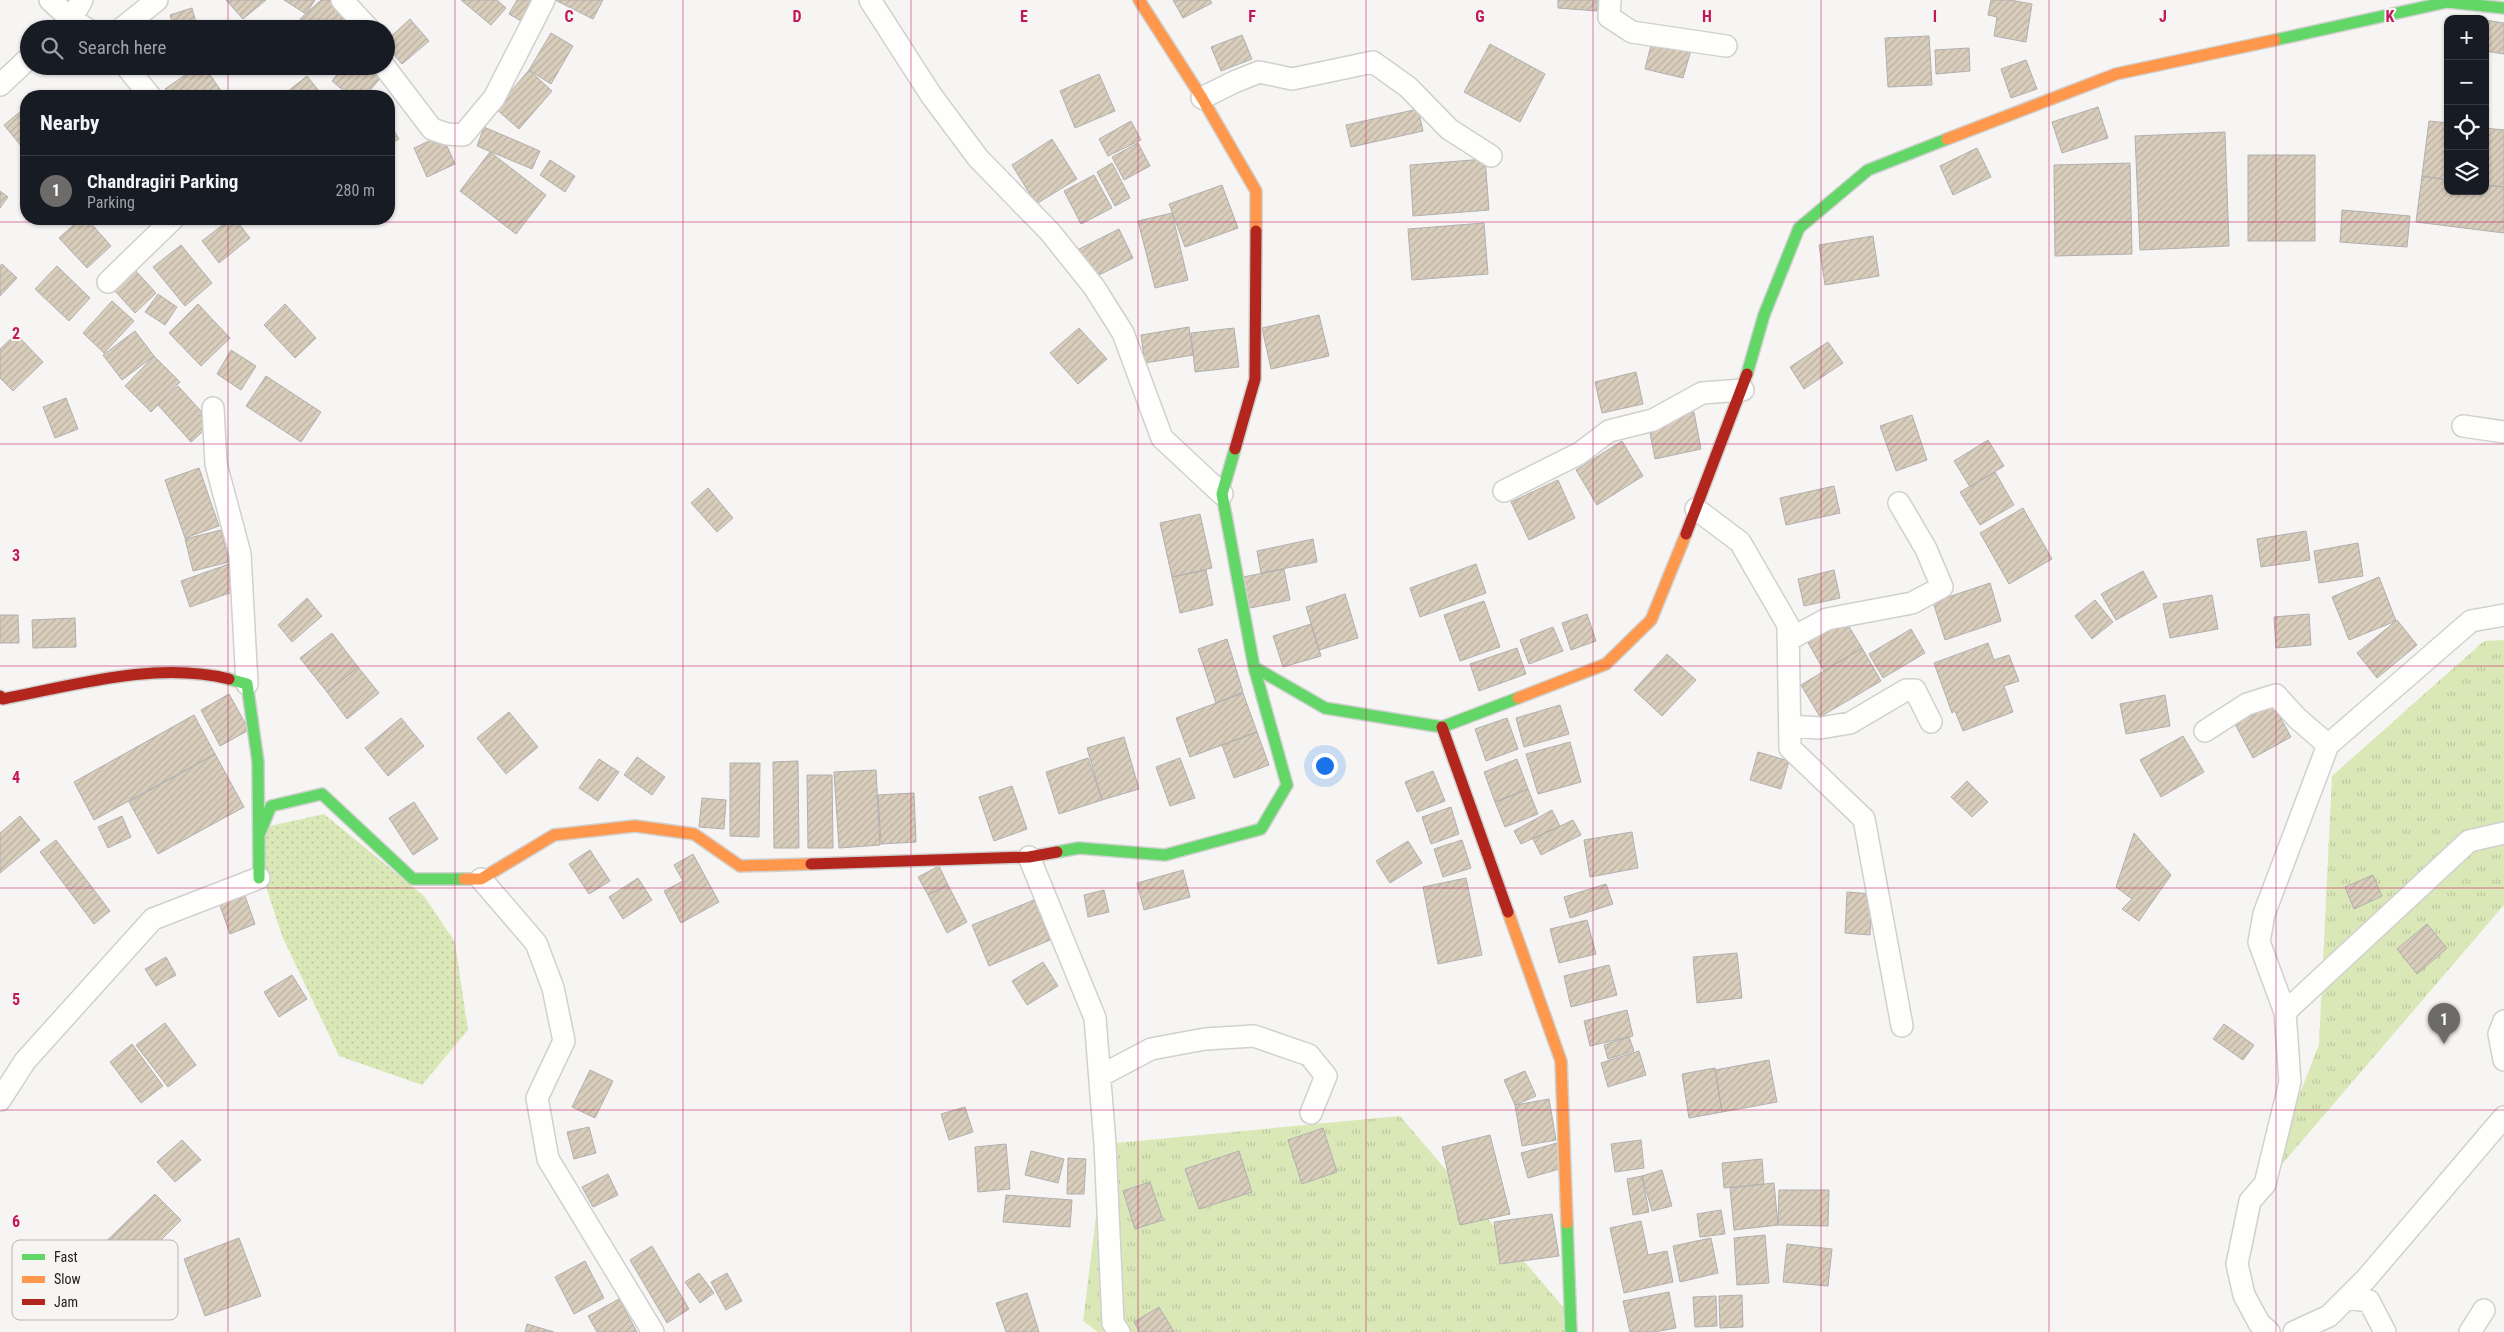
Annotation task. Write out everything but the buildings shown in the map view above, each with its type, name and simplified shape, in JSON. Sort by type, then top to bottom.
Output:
[{"type":"street","points":[[50,0],[68,20]]},
{"type":"street","points":[[75,20],[82,0]]},
{"type":"street","points":[[132,20],[157,0]]},
{"type":"street","points":[[342,0],[361,20]]},
{"type":"street","points":[[391,75],[432,129],[447,134],[462,135],[494,98],[544,0]]},
{"type":"street","points":[[870,0],[931,95],[978,158],[1050,232],[1094,287],[1123,333],[1162,438],[1222,494]]},
{"type":"street","points":[[259,878],[259,834],[271,806],[322,794],[413,879],[481,880],[554,835],[635,826],[694,834],[740,866],[1029,857],[1079,848],[1165,855],[1262,829],[1287,784],[1254,667],[1222,494],[1255,379],[1256,191],[1202,98],[1140,0]]},
{"type":"street","points":[[1610,0],[1609,17],[1632,32],[1726,46]]},
{"type":"street","points":[[1254,667],[1325,708],[1442,727],[1606,664],[1651,620],[1743,390],[1764,315],[1799,228],[1868,170],[2116,74],[2447,2],[2504,8]]},
{"type":"street","points":[[1202,98],[1259,72],[1292,80],[1373,62],[1408,86],[1449,129],[1491,156]]},
{"type":"street","points":[[0,85],[20,66]]},
{"type":"street","points":[[133,75],[145,90]]},
{"type":"street","points":[[108,282],[166,225]]},
{"type":"street","points":[[1504,491],[1580,453],[1609,430],[1653,420],[1702,393],[1743,390]]},
{"type":"street","points":[[213,408],[216,464],[240,554],[248,684],[258,762],[259,878]]},
{"type":"street","points":[[2463,426],[2504,432]]},
{"type":"street","points":[[1788,640],[1827,619],[1912,603],[1942,588],[1926,549],[1899,503]]},
{"type":"street","points":[[1696,509],[1740,542],[1788,625],[1790,748],[1864,820],[1902,1026]]},
{"type":"street","points":[[2269,1332],[2259,1322],[2244,1295],[2237,1264],[2250,1201],[2265,1184],[2290,1082],[2285,1012],[2259,942],[2264,914],[2328,745],[2470,621],[2504,615]]},
{"type":"street","points":[[0,696],[3,699],[136,674],[207,674],[248,684]]},
{"type":"street","points":[[1790,726],[1820,728],[1850,723],[1906,690],[1915,690],[1931,722]]},
{"type":"street","points":[[2205,731],[2247,704],[2276,695],[2297,718],[2328,745]]},
{"type":"street","points":[[1442,727],[1561,1061],[1571,1332]]},
{"type":"street","points":[[2285,1012],[2469,841],[2504,833]]},
{"type":"street","points":[[1029,857],[1096,1018],[1105,1144],[1113,1323],[1119,1332]]},
{"type":"street","points":[[0,1100],[25,1061],[153,919],[259,878]]},
{"type":"street","points":[[481,880],[536,943],[553,988],[564,1041],[537,1098],[548,1159],[653,1332]]},
{"type":"street","points":[[2504,1021],[2499,1034],[2504,1060]]},
{"type":"street","points":[[1100,1076],[1152,1049],[1205,1039],[1254,1036],[1309,1055],[1326,1076],[1311,1114]]},
{"type":"street","points":[[2294,1332],[2329,1316],[2366,1279],[2504,1117]]},
{"type":"street","points":[[2347,1298],[2369,1301],[2384,1332]]},
{"type":"street","points":[[2470,1332],[2484,1310]]},
{"type":"green space","points":[[2504,640],[2504,905],[2265,1184],[2319,1044],[2332,776],[2484,641]]},
{"type":"green space","points":[[324,814],[424,896],[455,942],[468,1030],[422,1085],[339,1056],[282,936],[254,850],[270,826]]},
{"type":"green space","points":[[1400,1116],[1570,1315],[1573,1332],[1098,1332],[1083,1321],[1105,1144]]},
{"type":"traffic: fast","points":[[2275,40],[2447,2],[2504,8]]},
{"type":"traffic: fast","points":[[1747,374],[1764,315],[1799,228],[1868,170],[1947,139]]},
{"type":"traffic: fast","points":[[1235,449],[1222,494],[1254,667],[1325,708],[1442,727],[1518,698]]},
{"type":"traffic: fast","points":[[1057,852],[1079,848],[1165,855],[1261,829],[1287,785],[1254,667]]},
{"type":"traffic: fast","points":[[229,679],[247,684],[258,762],[259,878],[259,835],[271,806],[322,794],[413,879],[464,879]]},
{"type":"traffic: fast","points":[[1567,1223],[1571,1332]]},
{"type":"traffic: slow","points":[[1139,0],[1202,98],[1256,191],[1256,231]]},
{"type":"traffic: slow","points":[[1947,139],[2116,74],[2275,40]]},
{"type":"traffic: slow","points":[[1518,698],[1606,664],[1651,620],[1686,534]]},
{"type":"traffic: slow","points":[[464,879],[481,879],[554,835],[635,826],[694,834],[740,866],[811,864]]},
{"type":"traffic: slow","points":[[1508,912],[1561,1061],[1567,1223]]},
{"type":"traffic: jam","points":[[1235,449],[1255,379],[1256,231]]},
{"type":"traffic: jam","points":[[1686,534],[1747,374]]},
{"type":"traffic: jam","points":[[0,696],[3,699],[87,682],[144,674],[201,674],[229,679]]},
{"type":"traffic: jam","points":[[1442,727],[1508,912]]},
{"type":"traffic: jam","points":[[811,864],[1029,857],[1057,852]]},
{"type":"place","name":"Chandragiri Parking","points":[[2444,1044]]}]
